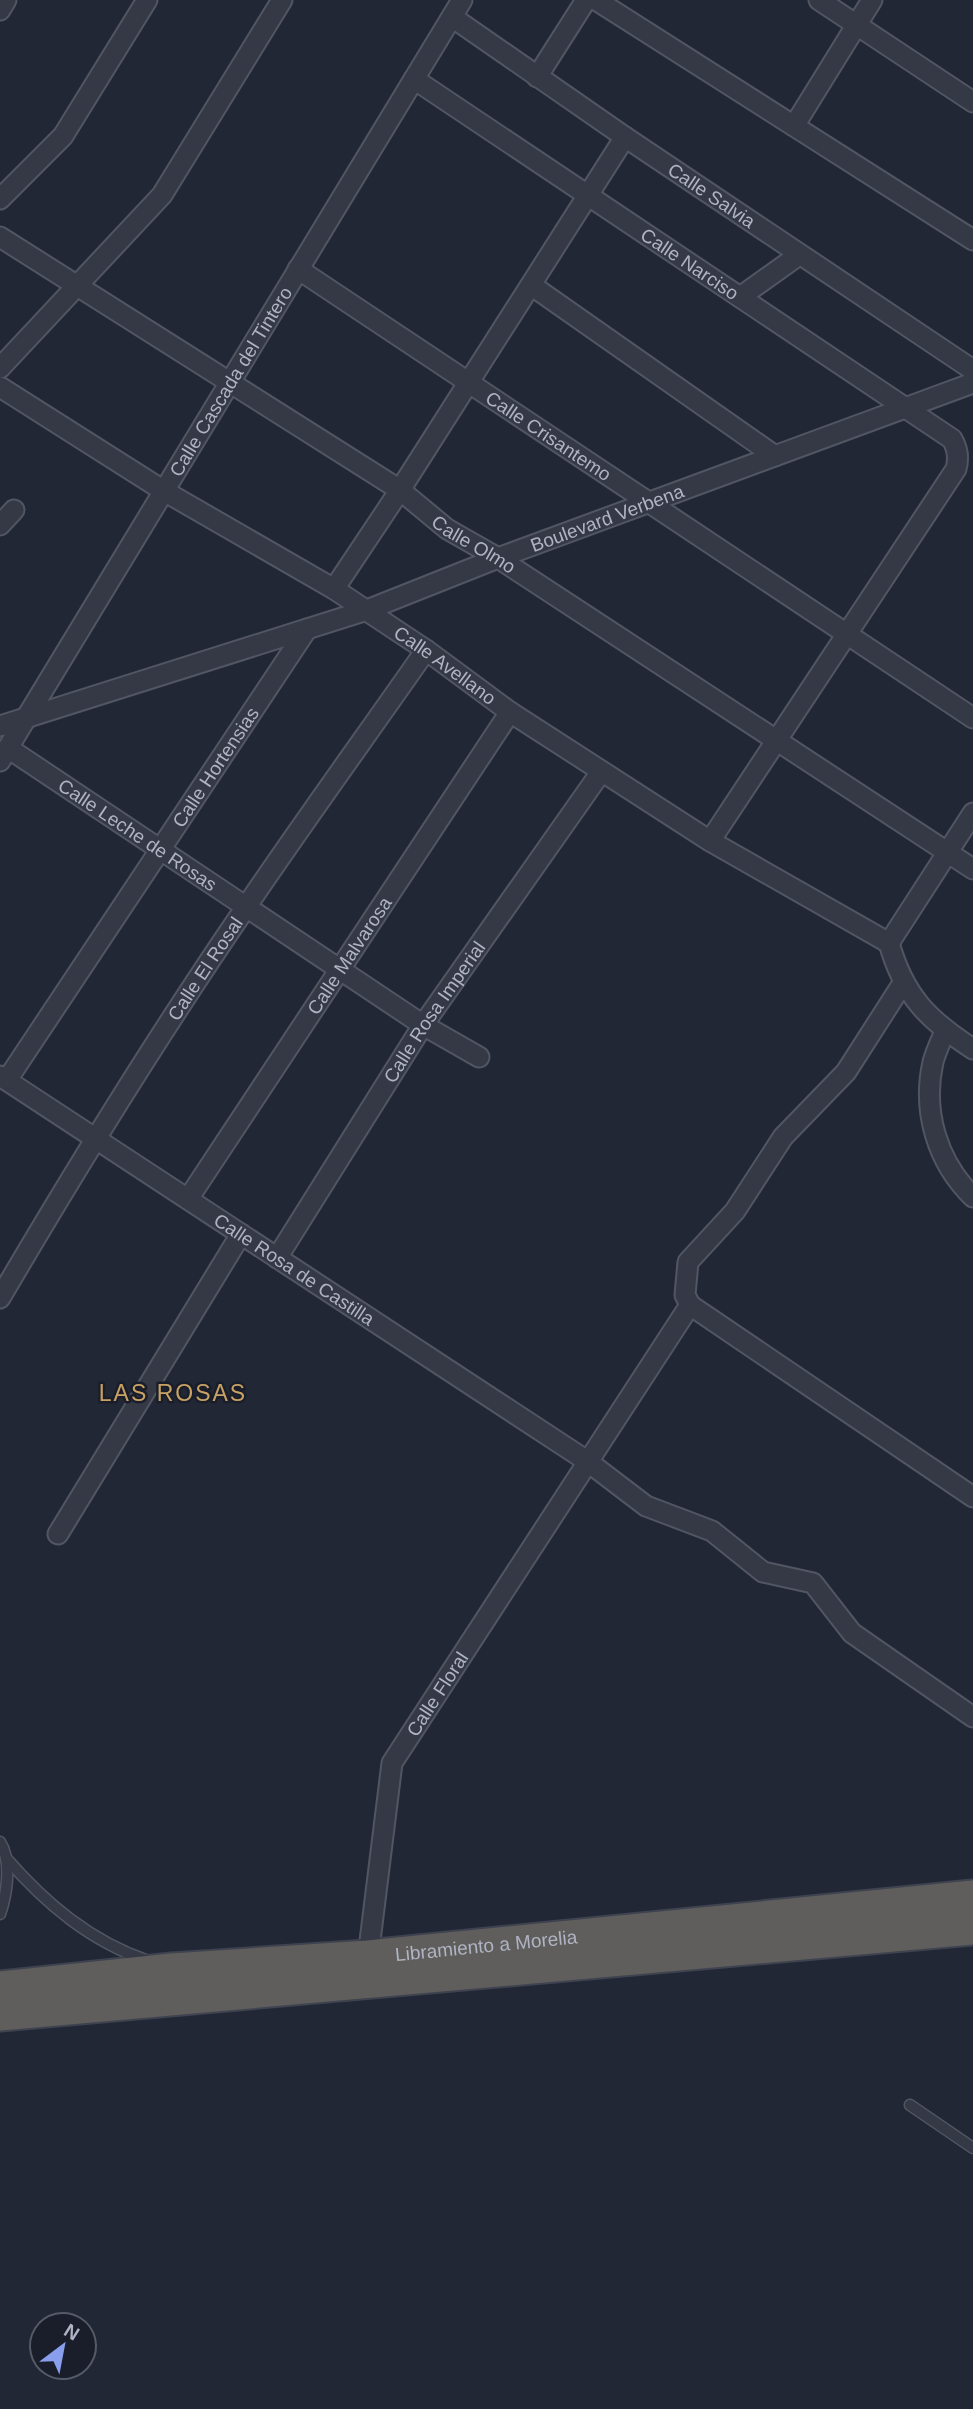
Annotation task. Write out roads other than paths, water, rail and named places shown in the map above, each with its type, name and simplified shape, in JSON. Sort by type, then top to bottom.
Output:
[{"type":"highway","name":"Libramiento a Morelia","points":[[0,1988],[172,1970],[368,1956],[973,1897]]},
{"type":"highway","name":"Libramiento a Morelia","points":[[0,2014],[973,1928]]},
{"type":"street","points":[[0,10],[6,0]]},
{"type":"street","points":[[0,198],[62,136],[147,0]]},
{"type":"street","points":[[0,368],[162,195],[282,0]]},
{"type":"street","points":[[537,77],[586,0]]},
{"type":"street","points":[[596,0],[973,240]]},
{"type":"street","points":[[819,0],[973,102]]},
{"type":"street","points":[[793,126],[872,0]]},
{"type":"street","name":"Calle Salvia","points":[[457,8],[537,77],[973,370]]},
{"type":"street","name":"Calle Cascada del Tintero","points":[[4,755],[457,8]]},
{"type":"street","name":"Calle Narciso","points":[[414,79],[952,439],[958,454],[956,469],[846,634]]},
{"type":"street","points":[[334,589],[625,137]]},
{"type":"street","name":"Calle Olmo","points":[[0,237],[400,490],[447,529],[498,558],[775,742],[973,869]]},
{"type":"street","points":[[740,297],[799,255]]},
{"type":"street","name":"Calle Crisantemo","points":[[299,270],[973,718]]},
{"type":"street","points":[[531,285],[775,456]]},
{"type":"street","name":"Boulevard Verbena","points":[[0,726],[367,610],[498,558],[973,383]]},
{"type":"street","name":"Calle Avellano","points":[[0,387],[164,491],[367,610],[510,712],[710,841],[889,943]]},
{"type":"street","points":[[0,525],[15,510]]},
{"type":"street","name":"Calle Hortensias","points":[[3,1078],[160,850],[307,629]]},
{"type":"street","points":[[710,841],[846,634]]},
{"type":"street","name":"Calle El Rosal","points":[[0,1298],[96,1139],[246,906],[426,650]]},
{"type":"street","name":"Calle Malvarosa","points":[[188,1199],[510,712]]},
{"type":"street","name":"Calle Leche de Rosas","points":[[4,755],[160,850],[423,1025],[479,1056]]},
{"type":"street","name":"Calle Rosa Imperial","points":[[277,1258],[423,1025],[601,772]]},
{"type":"street","points":[[973,813],[889,943],[903,983],[915,1001],[945,1031],[973,1049]]},
{"type":"street","points":[[903,983],[846,1072],[783,1138],[735,1210],[688,1262],[684,1295],[690,1305],[973,1497]]},
{"type":"street","points":[[945,1031],[934,1060],[929,1093],[932,1126],[943,1157],[960,1185],[973,1197]]},
{"type":"street","name":"Calle Rosa de Castilla","points":[[3,1078],[587,1461],[646,1506],[712,1531],[763,1572],[813,1583],[852,1633],[973,1717]]},
{"type":"street","points":[[58,1534],[241,1234]]},
{"type":"street","name":"Calle Floral","points":[[368,1956],[392,1763],[690,1305]]},
{"type":"lane","points":[[0,1842],[6,1858],[0,1914]]},
{"type":"lane","points":[[6,1858],[43,1898],[97,1938],[172,1970]]},
{"type":"lane","points":[[910,2105],[973,2148]]},
{"type":"district","name":"LAS ROSAS","points":[[173,1393]]}]
